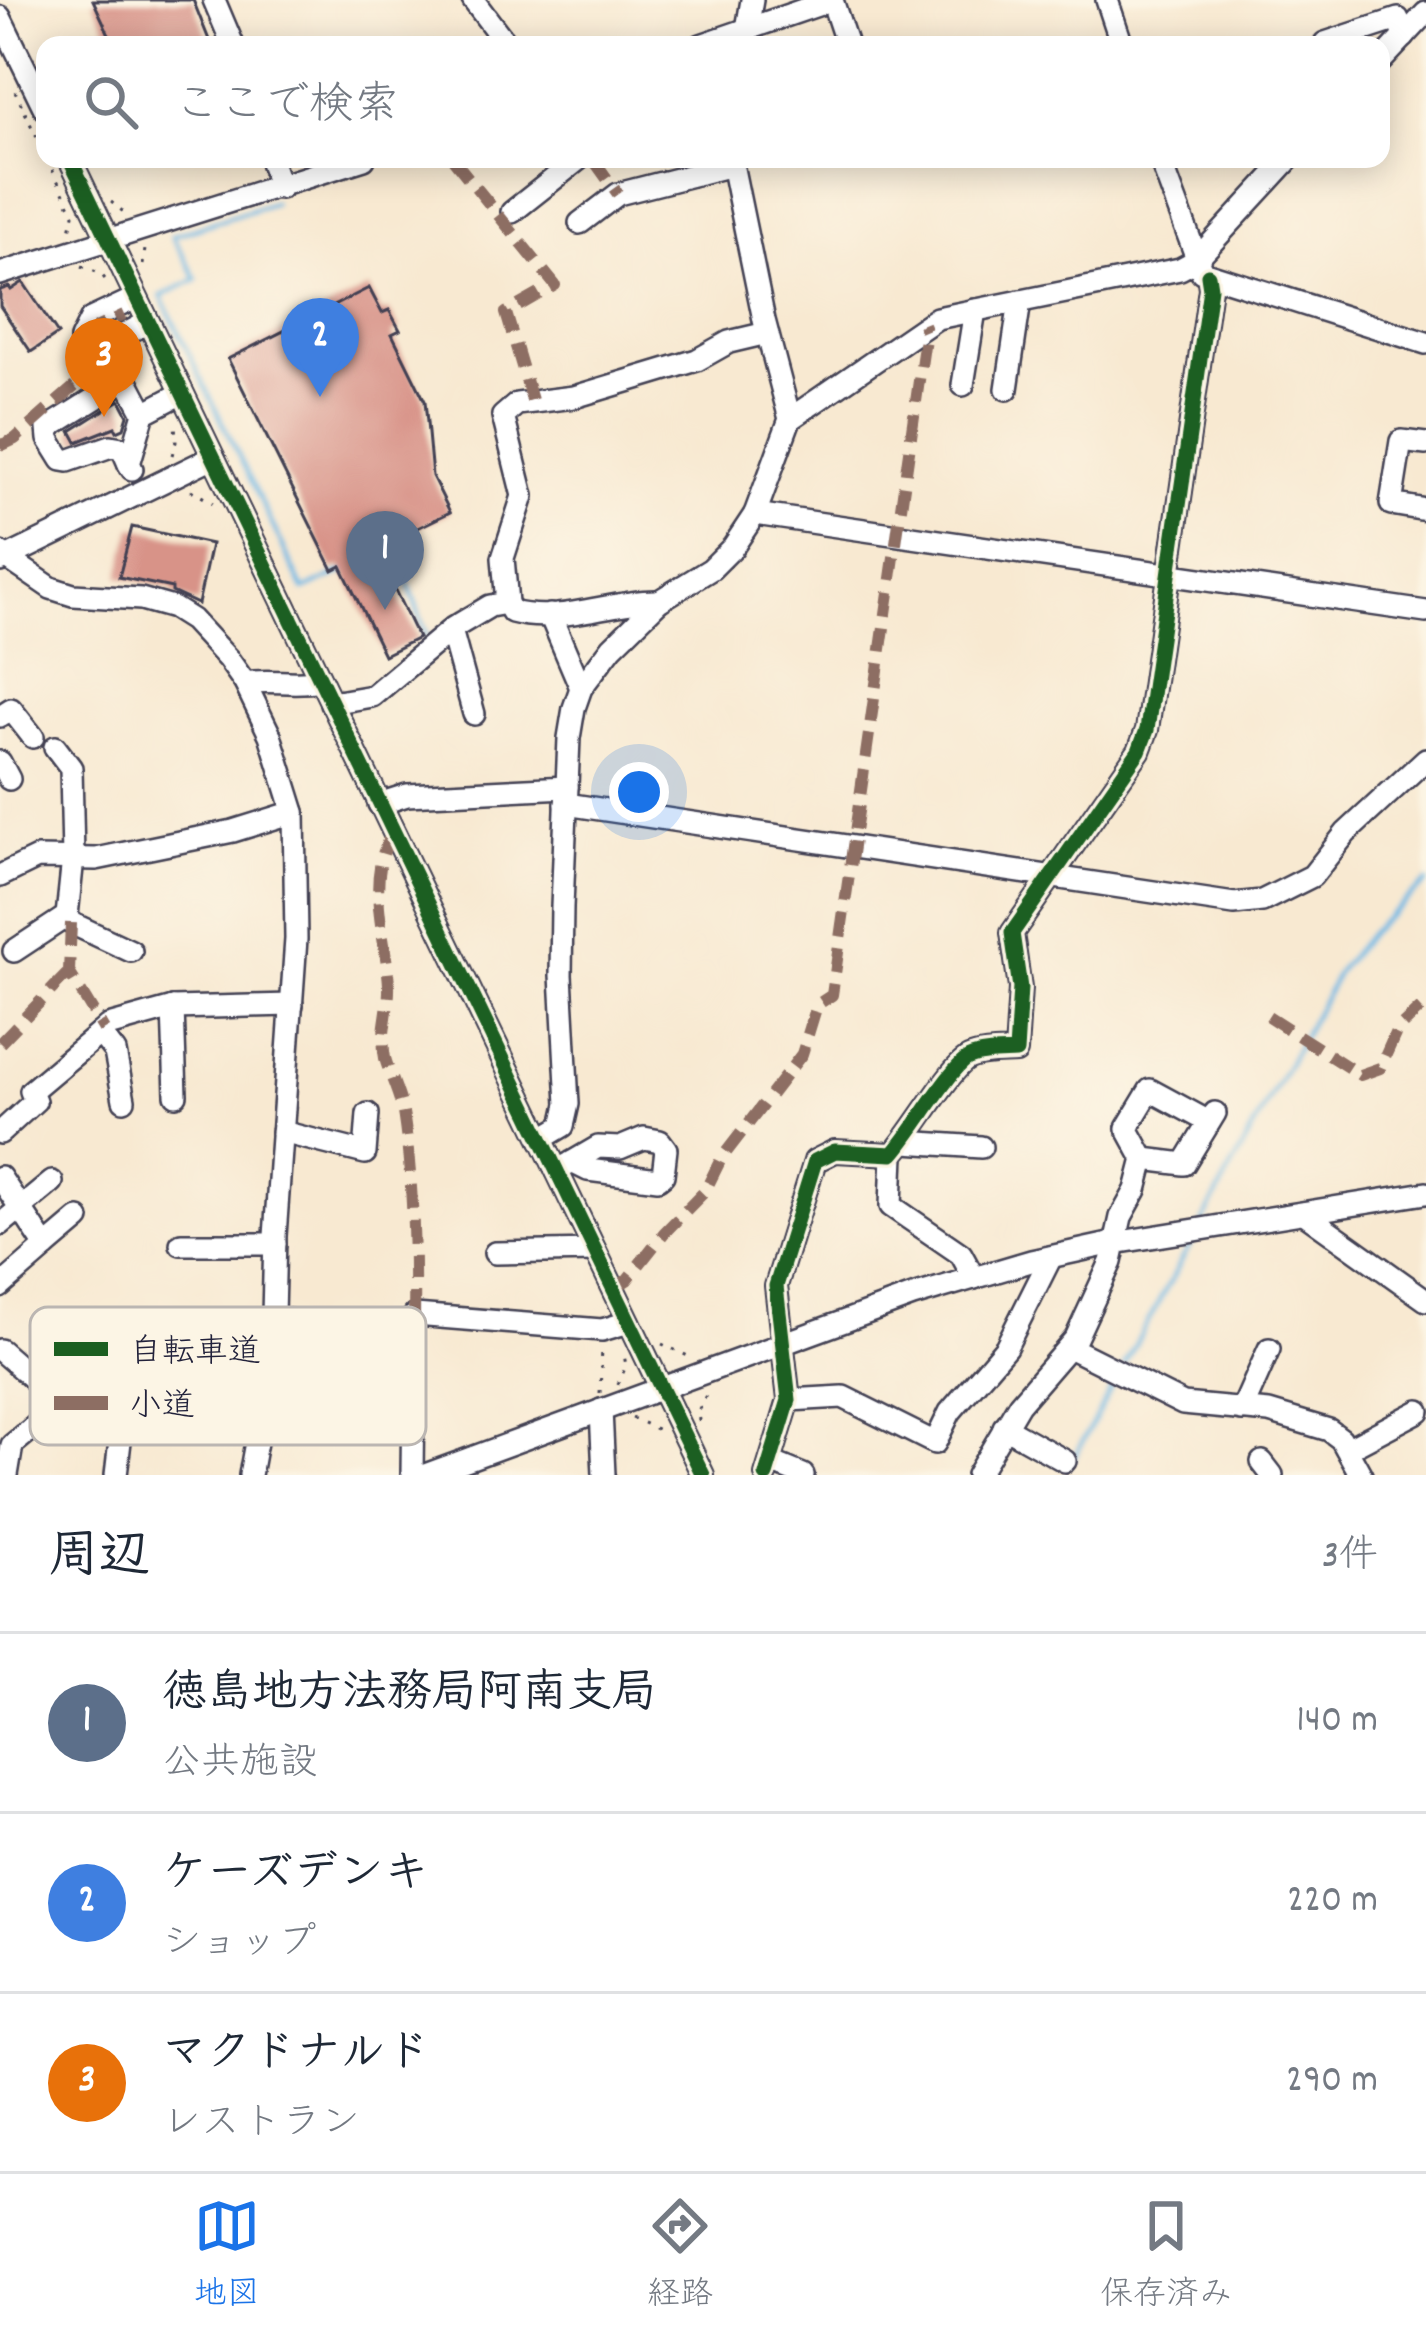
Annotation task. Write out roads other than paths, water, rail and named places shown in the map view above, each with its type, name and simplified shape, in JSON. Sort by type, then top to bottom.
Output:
[{"type":"street","points":[[214,0],[229,36]]},
{"type":"street","points":[[473,0],[500,36]]},
{"type":"street","points":[[746,36],[752,0]]},
{"type":"street","points":[[748,36],[832,0],[844,36]]},
{"type":"street","points":[[1107,0],[1119,36]]},
{"type":"street","points":[[1390,52],[1426,13]]},
{"type":"street","points":[[0,17],[36,91]]},
{"type":"street","points":[[1347,36],[1397,20],[1404,37]]},
{"type":"street","points":[[74,168],[110,242],[128,302],[148,322],[174,397],[213,457],[541,1139],[564,1167],[595,1251],[615,1326],[661,1387],[703,1475]]},
{"type":"street","points":[[273,168],[280,188]]},
{"type":"street","points":[[0,274],[338,168]]},
{"type":"street","points":[[512,212],[568,168]]},
{"type":"street","points":[[580,223],[618,194],[711,168]]},
{"type":"street","points":[[733,168],[790,419]]},
{"type":"street","points":[[974,1278],[961,1253],[891,1206],[899,1148],[951,1072],[966,1058],[1016,1052],[1020,988],[1010,941],[1139,751],[1147,730],[1210,288],[1163,168]]},
{"type":"street","points":[[1202,268],[1282,168]]},
{"type":"street","points":[[541,1139],[563,1126],[568,1104],[562,975],[566,796],[569,738],[581,688],[596,663],[659,601],[711,569],[755,514],[790,419],[923,324],[1180,269],[1202,268],[1426,343]]},
{"type":"street","points":[[1006,389],[1019,301]]},
{"type":"street","points":[[81,339],[91,319],[128,302]]},
{"type":"street","points":[[963,385],[975,310]]},
{"type":"street","points":[[129,464],[144,413],[113,354],[116,339],[148,322]]},
{"type":"street","points":[[659,601],[550,615],[512,612],[507,603],[505,543],[523,496],[503,427],[507,409],[532,400],[574,397],[767,333]]},
{"type":"street","points":[[126,379],[39,430],[36,445],[52,462],[110,446],[122,448],[142,491]]},
{"type":"street","points":[[144,413],[174,397]]},
{"type":"street","points":[[1426,444],[1401,441],[1391,504],[1426,510]]},
{"type":"street","points":[[2,557],[213,457]]},
{"type":"street","points":[[755,514],[1426,612]]},
{"type":"street","points":[[2,557],[52,589],[74,595],[141,598],[192,620],[245,683],[270,735],[294,812],[296,939],[274,1307]]},
{"type":"street","points":[[331,703],[372,696],[451,630],[490,606],[507,603]]},
{"type":"street","points":[[550,615],[581,688]]},
{"type":"street","points":[[451,630],[474,714]]},
{"type":"street","points":[[245,683],[320,680]]},
{"type":"street","points":[[0,716],[11,709],[33,737]]},
{"type":"street","points":[[55,747],[71,768],[73,858],[67,916],[71,923],[131,951]]},
{"type":"street","points":[[380,804],[406,795],[566,796],[1049,879],[1234,904],[1262,901],[1312,876],[1346,833],[1426,759]]},
{"type":"street","points":[[0,876],[37,858],[96,859],[294,812]]},
{"type":"street","points":[[14,951],[67,916]]},
{"type":"street","points":[[0,1133],[35,1101],[32,1090],[116,1023],[173,1009],[292,1005]]},
{"type":"street","points":[[173,1009],[176,1095]]},
{"type":"street","points":[[100,1034],[116,1052],[124,1100]]},
{"type":"street","points":[[977,1475],[1043,1372],[1069,1347],[1111,1262],[1144,1160],[1127,1128],[1150,1090],[1212,1118],[1184,1164],[1144,1160]]},
{"type":"street","points":[[282,1132],[365,1153],[368,1114]]},
{"type":"street","points":[[644,1138],[660,1141],[666,1154],[663,1175],[651,1180],[564,1167],[598,1147],[620,1148],[644,1138]]},
{"type":"street","points":[[803,1475],[768,1469],[789,1400],[776,1286],[815,1161],[835,1151],[981,1147]]},
{"type":"street","points":[[0,1177],[46,1247]]},
{"type":"street","points":[[0,1225],[52,1182]]},
{"type":"street","points":[[424,1475],[974,1278],[1114,1244],[1426,1193]]},
{"type":"street","points":[[1304,1213],[1426,1300]]},
{"type":"street","points":[[0,1288],[79,1219]]},
{"type":"street","points":[[181,1244],[275,1244]]},
{"type":"street","points":[[495,1253],[595,1251]]},
{"type":"street","points":[[789,1400],[843,1397],[934,1443],[950,1412],[1006,1347],[1051,1257]]},
{"type":"street","points":[[426,1325],[615,1326]]},
{"type":"street","points":[[1069,1347],[1183,1404],[1287,1415],[1329,1430],[1347,1449],[1361,1475]]},
{"type":"street","points":[[1242,1410],[1269,1349]]},
{"type":"street","points":[[0,1350],[30,1376]]},
{"type":"street","points":[[601,1410],[604,1475]]},
{"type":"street","points":[[1347,1449],[1419,1412]]},
{"type":"street","points":[[1004,1427],[1065,1461]]},
{"type":"street","points":[[8,1475],[12,1445],[30,1430]]},
{"type":"street","points":[[116,1475],[119,1445]]},
{"type":"street","points":[[250,1475],[256,1445]]},
{"type":"street","points":[[412,1445],[412,1475]]},
{"type":"waterway","points":[[274,203],[172,236],[197,279],[161,296],[304,590],[347,570]]},
{"type":"waterway","points":[[374,557],[396,547],[427,637]]},
{"type":"waterway","points":[[1202,1223],[1339,970],[1370,932],[1426,883]]},
{"type":"waterway","points":[[1124,1365],[1194,1238]]},
{"type":"waterway","points":[[1073,1459],[1116,1380]]},
{"type":"place","name":"ケーズデンキ","points":[[320,397]]},
{"type":"place","name":"マクドナルド","points":[[104,417]]},
{"type":"place","name":"徳島地方法務局阿南支局","points":[[385,610]]}]
